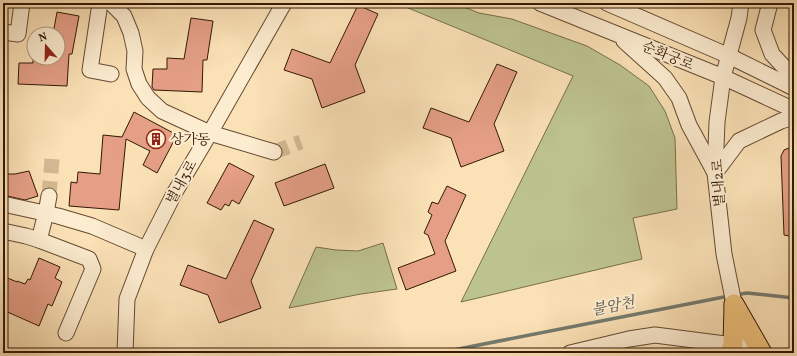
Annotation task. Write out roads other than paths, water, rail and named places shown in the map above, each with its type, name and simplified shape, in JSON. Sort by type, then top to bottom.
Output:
[{"type":"main road","points":[[734,304],[745,350]]},
{"type":"main road","points":[[734,304],[745,350]]},
{"type":"street","points":[[3,32],[18,34],[22,3]]},
{"type":"street","points":[[100,3],[90,70],[111,74]]},
{"type":"street","points":[[111,3],[124,16],[130,33],[135,51],[134,69],[138,84],[148,98],[162,111],[210,133],[274,152]]},
{"type":"street","name":"별내3로","points":[[125,353],[127,299],[146,249],[174,192],[210,133],[284,3]]},
{"type":"street","name":"순화궁로","points":[[540,3],[723,77],[794,110]]},
{"type":"street","name":"순화궁로","points":[[607,3],[729,56],[794,88]]},
{"type":"street","name":"별내2로","points":[[734,304],[724,254],[715,173],[717,122],[723,77],[739,18],[741,3]]},
{"type":"street","name":"별내2로","points":[[739,18],[749,3]]},
{"type":"street","points":[[770,3],[763,30],[772,54],[794,78]]},
{"type":"street","points":[[616,33],[665,78],[679,98],[689,125],[715,173],[739,141],[781,121],[794,118]]},
{"type":"street","points":[[39,240],[49,196]]},
{"type":"street","points":[[3,204],[46,213],[92,226],[146,249]]},
{"type":"street","points":[[3,231],[39,240],[89,259],[93,269],[66,333]]},
{"type":"street","points":[[570,353],[629,339],[654,335],[745,350]]},
{"type":"waterway","name":"불암천","points":[[735,295],[747,293],[794,298]]},
{"type":"waterway","name":"불암천","points":[[438,353],[729,296]]},
{"type":"tunnel","points":[[274,152],[301,142]]},
{"type":"tunnel","points":[[49,196],[52,159]]},
{"type":"place","name":"상가동","points":[[156,139]]}]
